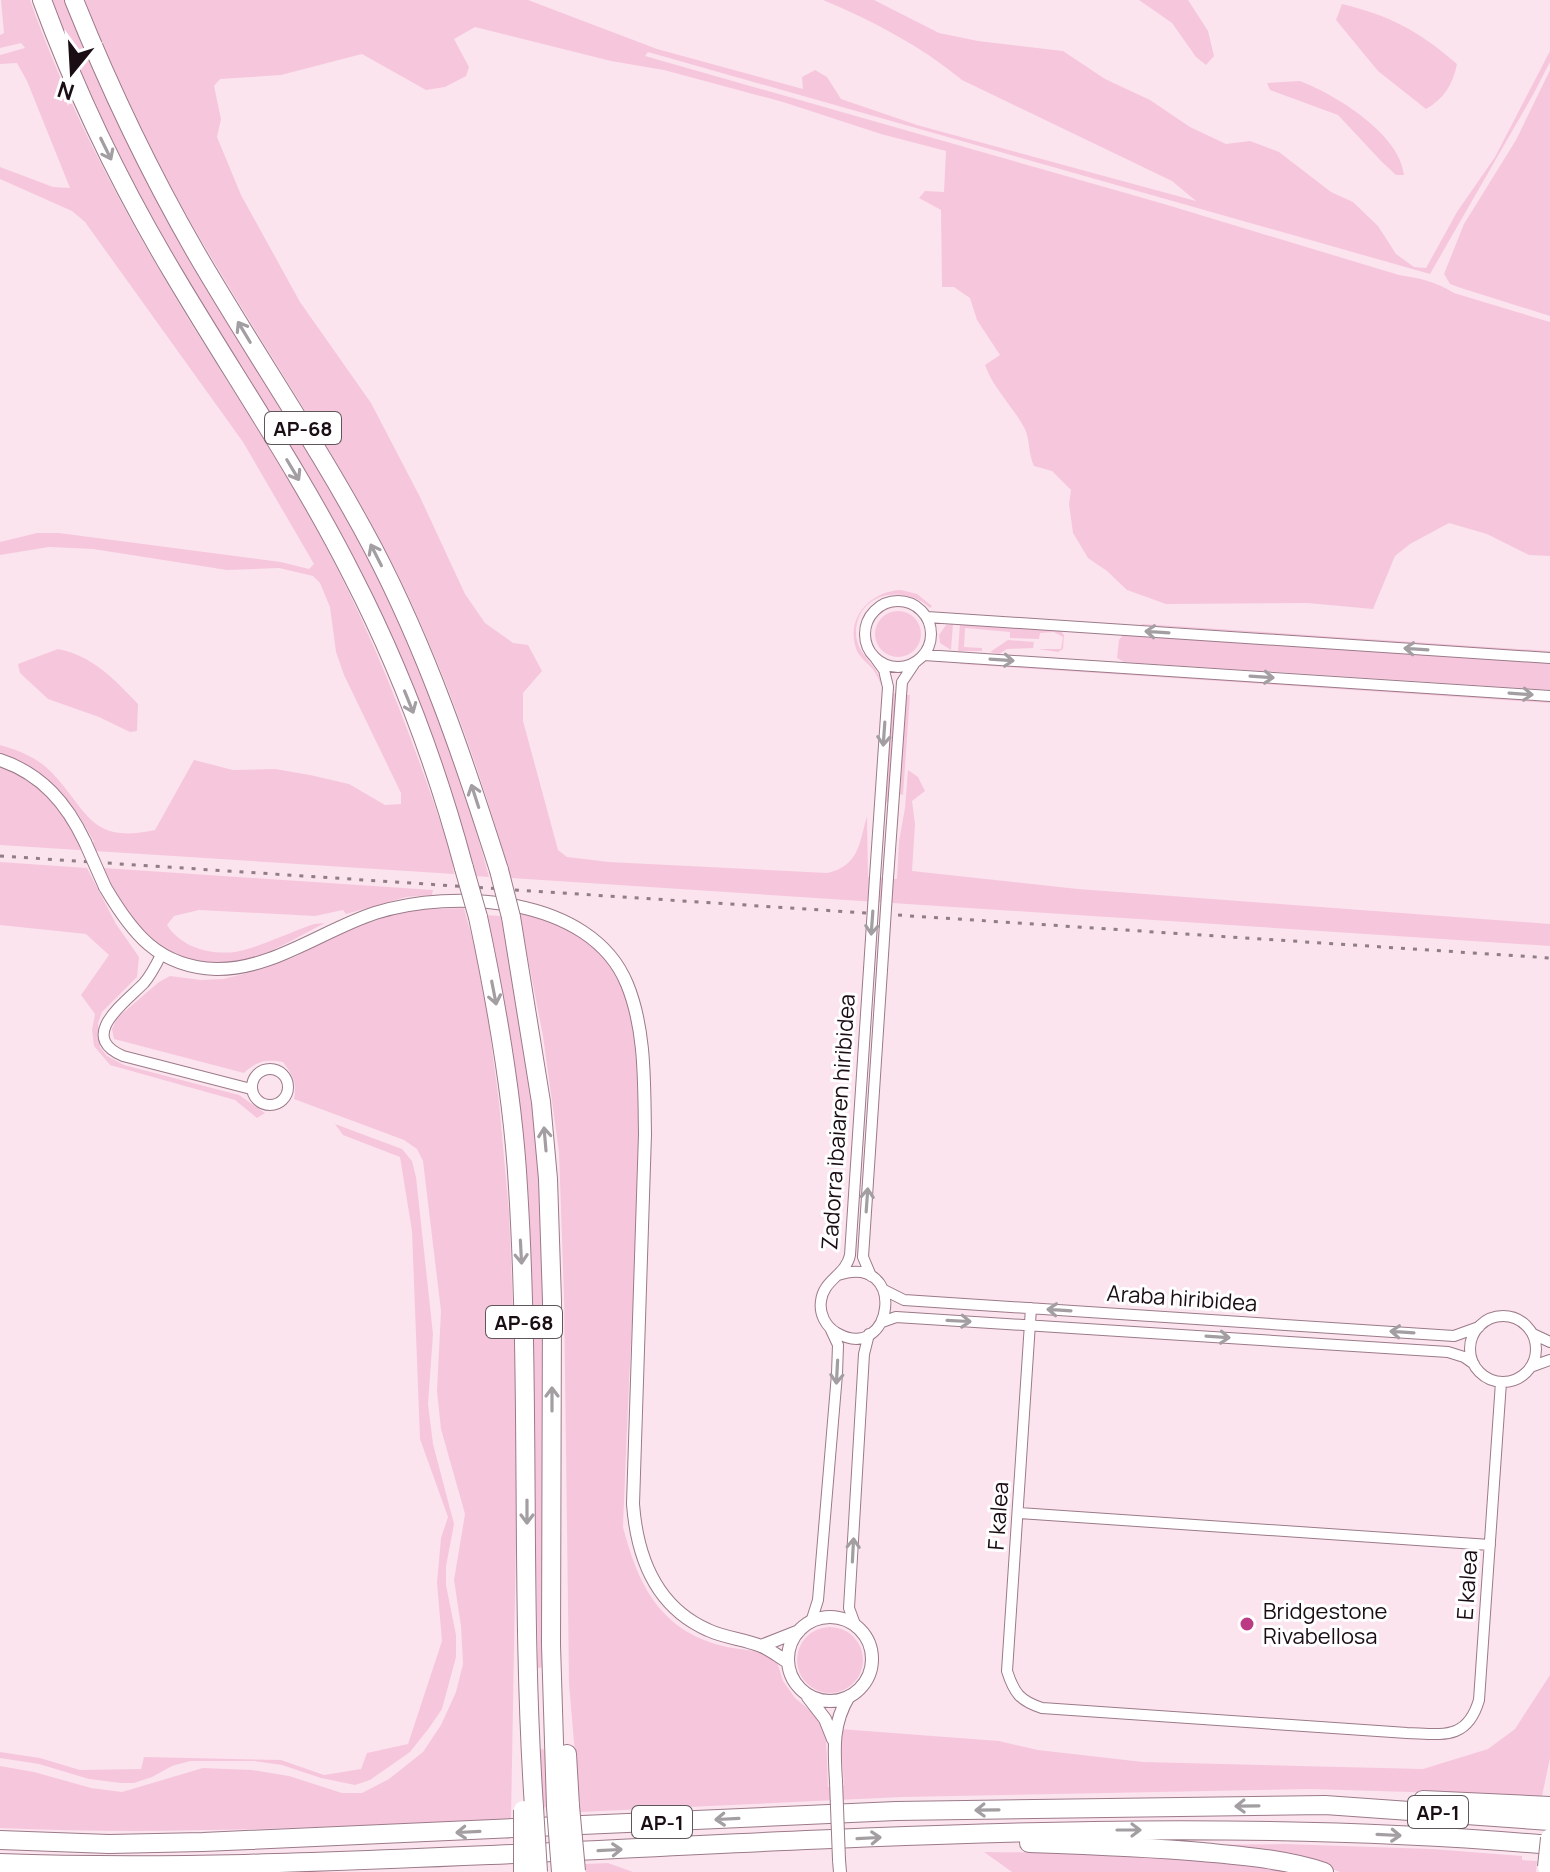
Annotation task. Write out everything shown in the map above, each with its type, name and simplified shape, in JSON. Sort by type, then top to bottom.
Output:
[{"type":"highway","name":"AP-68","points":[[42,0],[82,98],[120,177],[172,272],[306,491],[385,644],[425,743],[478,917],[500,1029],[518,1186],[526,1405],[528,1807],[538,1872]]},
{"type":"highway","name":"AP-68","points":[[74,0],[142,154],[195,251],[333,477],[404,611],[444,707],[499,870],[511,917],[541,1102],[548,1179],[552,1301],[551,1645],[569,1872]]},
{"type":"highway","points":[[1325,1805],[1384,1799],[1550,1806]]},
{"type":"highway","name":"AP-1","points":[[0,1840],[109,1844],[203,1842],[896,1811],[1325,1805],[1550,1821]]},
{"type":"highway","points":[[523,1872],[528,1807]]},
{"type":"highway","name":"AP-1","points":[[0,1863],[114,1867],[269,1865],[1095,1830],[1258,1830],[1550,1845]]},
{"type":"highway","points":[[967,1834],[1004,1842],[1218,1853],[1274,1860],[1324,1872]]},
{"type":"highway","points":[[1547,1869],[1550,1838]]},
{"type":"street","points":[[889,602],[906,602],[921,610],[930,624],[931,640],[924,655],[914,664],[901,667],[888,666],[876,659],[865,639],[870,616],[889,602]]},
{"type":"street","points":[[927,617],[1550,658]]},
{"type":"street","points":[[924,655],[1550,696]]},
{"type":"street","name":"Zadorra ibaiaren hiribidea","points":[[838,1275],[850,1255],[888,687],[884,670],[876,659]]},
{"type":"street","name":"Zadorra ibaiaren hiribidea","points":[[871,1276],[863,1257],[888,878],[902,682],[914,664]]},
{"type":"street","points":[[0,760],[38,778],[53,792],[76,823],[105,887],[133,930],[161,955],[189,965],[215,969],[239,967],[267,960],[374,913],[417,903],[448,902],[488,903],[540,910],[574,925],[612,957],[627,983],[639,1024],[644,1090],[633,1489],[639,1549],[658,1588],[670,1604],[688,1619],[708,1630],[761,1646],[788,1662]]},
{"type":"street","points":[[161,955],[144,982],[110,1014],[104,1033],[106,1042],[114,1052],[123,1056],[251,1089]]},
{"type":"street","points":[[811,1622],[818,1600],[838,1345],[821,1310],[821,1300],[830,1281],[849,1271],[871,1276],[884,1290],[886,1312],[882,1322],[869,1334],[864,1354],[849,1608],[856,1627]]},
{"type":"street","name":"Araba hiribidea","points":[[884,1290],[904,1300],[1454,1336],[1479,1327]]},
{"type":"street","name":"F kalea","points":[[1031,1308],[1007,1671],[1020,1699],[1042,1708]]},
{"type":"street","name":"Araba hiribidea","points":[[882,1322],[896,1317],[1448,1352],[1474,1364]]},
{"type":"street","points":[[1532,1367],[1537,1347],[1533,1334],[1514,1317],[1488,1319],[1471,1339],[1470,1351],[1480,1373],[1501,1382],[1519,1379],[1541,1361],[1550,1360]]},
{"type":"street","points":[[830,1329],[849,1337],[869,1334]]},
{"type":"street","points":[[1533,1334],[1550,1342]]},
{"type":"street","name":"E kalea","points":[[1042,1708],[1446,1735],[1469,1724],[1479,1700],[1501,1382]]},
{"type":"street","points":[[1019,1513],[1490,1545]]},
{"type":"street","points":[[803,1691],[825,1701],[849,1696],[860,1688],[872,1664],[866,1637],[856,1627],[834,1617],[811,1622],[792,1640],[788,1662],[790,1673],[803,1691],[825,1719],[834,1742]]},
{"type":"street","points":[[761,1646],[799,1631]]},
{"type":"street","points":[[839,1866],[834,1742],[840,1712],[849,1696]]},
{"type":"shaded area","points":[[1,0],[30,0],[63,83],[122,204],[321,537],[360,615],[394,694],[452,857],[454,874],[0,845],[0,764],[48,795],[66,817],[78,843],[94,842],[67,799],[32,770],[0,754],[0,745],[43,764],[84,813],[104,829],[117,833],[155,830],[194,760],[233,770],[275,769],[310,775],[349,784],[385,805],[401,804],[401,793],[344,675],[336,652],[330,607],[320,583],[313,576],[279,568],[227,570],[93,549],[49,547],[0,555],[0,542],[37,533],[59,533],[281,562],[309,569],[314,564],[243,442],[85,222],[72,211],[0,179],[0,167],[53,187],[70,188],[17,63],[0,64],[0,55],[25,48],[21,43],[0,48],[0,35],[4,33]]},
{"type":"shaded area","points":[[50,0],[66,0],[84,50],[119,123],[376,570],[410,643],[462,780],[489,877],[475,876],[431,739],[183,273],[133,187],[96,114]]},
{"type":"shaded area","points":[[85,0],[528,0],[657,49],[803,89],[802,77],[815,70],[827,77],[841,99],[917,125],[1196,201],[1172,181],[962,80],[896,35],[823,0],[874,0],[939,33],[1063,51],[1105,79],[1150,100],[1190,127],[1226,144],[1250,141],[1279,152],[1331,192],[1353,202],[1378,226],[1396,254],[1414,267],[1426,268],[1457,212],[1495,157],[1550,51],[1550,62],[1534,93],[1430,274],[648,52],[645,56],[1428,281],[1454,293],[1550,322],[1550,556],[1529,555],[1487,534],[1449,523],[1410,544],[1395,556],[1373,609],[1307,603],[1166,604],[1127,590],[1088,558],[1073,533],[1069,504],[1071,490],[1052,471],[1034,466],[1025,429],[989,374],[985,365],[1000,355],[977,320],[970,298],[954,287],[942,287],[941,210],[919,198],[925,191],[944,192],[946,151],[664,70],[611,61],[475,27],[454,39],[469,67],[466,76],[445,87],[426,90],[362,54],[281,75],[220,79],[214,86],[221,119],[217,137],[241,195],[300,302],[371,403],[420,497],[465,594],[485,623],[513,643],[528,645],[542,671],[523,693],[523,721],[558,850],[567,857],[609,862],[827,873],[838,870],[852,859],[867,816],[868,877],[897,879],[908,770],[918,777],[925,791],[912,801],[915,824],[912,871],[1078,889],[1550,924],[1550,946],[511,878],[466,738],[411,601],[366,514],[177,199],[112,68]]},
{"type":"shaded area","points":[[1139,0],[1188,0],[1208,31],[1214,56],[1206,65],[1196,57],[1172,23]]},
{"type":"shaded area","points":[[1342,4],[1404,26],[1457,64],[1443,96],[1426,109],[1378,71],[1336,20]]},
{"type":"shaded area","points":[[1550,70],[1550,316],[1450,284],[1444,274],[1464,224],[1516,140]]},
{"type":"shaded area","points":[[1300,81],[1348,106],[1379,131],[1400,160],[1404,175],[1396,175],[1338,115],[1270,90],[1267,83]]},
{"type":"shaded area","points":[[901,590],[917,594],[932,606],[930,608],[920,600],[896,594],[873,600],[858,618],[857,641],[877,672],[882,687],[875,672],[857,651],[854,628],[857,618],[862,609],[870,601],[879,595]]},
{"type":"shaded area","points":[[898,611],[914,618],[921,634],[914,650],[898,657],[882,650],[875,634],[882,618]]},
{"type":"shaded area","points":[[953,624],[951,650],[940,643],[939,635],[946,625]]},
{"type":"shaded area","points":[[960,624],[1061,631],[1064,635],[1063,649],[1058,652],[1038,649],[1061,649],[1063,637],[1054,632],[1040,633],[1039,639],[1010,638],[1010,632],[965,628],[964,647],[982,648],[982,651],[958,651]]},
{"type":"shaded area","points":[[1141,625],[1550,651],[1550,653]]},
{"type":"shaded area","points":[[1123,635],[1550,663],[1550,690],[1124,662],[1117,658],[1119,640]]},
{"type":"shaded area","points":[[1008,640],[1034,642],[1033,648],[1007,649],[999,654],[990,652]]},
{"type":"shaded area","points":[[58,649],[92,663],[138,704],[137,731],[130,732],[48,699],[20,673],[18,664]]},
{"type":"shaded area","points":[[960,664],[1550,701],[1550,703]]},
{"type":"shaded area","points":[[893,693],[896,694],[889,802],[885,802]]},
{"type":"shaded area","points":[[906,695],[910,695],[903,795],[900,794]]},
{"type":"shaded area","points":[[0,862],[87,868],[116,924],[139,957],[137,977],[102,1012],[98,1023],[100,1047],[107,1056],[124,1065],[239,1095],[265,1113],[257,1118],[235,1100],[110,1065],[94,1046],[92,1030],[95,1014],[81,995],[109,955],[86,934],[0,925]]},
{"type":"shaded area","points":[[104,868],[433,890],[432,895],[406,897],[346,914],[343,910],[315,916],[199,910],[174,916],[167,925],[180,939],[196,948],[225,953],[325,923],[262,954],[240,961],[215,963],[172,953],[155,942],[127,910]]},
{"type":"shaded area","points":[[464,908],[487,1011],[509,1212],[516,1384],[511,1819],[192,1831],[0,1828],[0,1766],[91,1788],[122,1792],[203,1768],[252,1770],[289,1776],[342,1793],[362,1793],[389,1779],[423,1752],[441,1725],[456,1692],[463,1664],[454,1580],[465,1514],[441,1429],[437,1391],[441,1311],[423,1161],[417,1149],[404,1140],[294,1099],[293,1079],[283,1062],[262,1062],[244,1073],[114,1039],[112,1029],[117,1018],[170,976],[223,979],[295,957],[339,933],[407,910]]},
{"type":"shaded area","points":[[519,913],[565,928],[603,955],[621,982],[631,1017],[637,1077],[639,1162],[623,1527],[635,1566],[652,1599],[678,1626],[715,1644],[776,1658],[783,1681],[795,1698],[819,1718],[826,1736],[828,1787],[844,1786],[840,1729],[999,1741],[1038,1750],[1143,1762],[1423,1769],[1488,1749],[1515,1729],[1550,1675],[1550,1758],[1542,1796],[1310,1789],[902,1797],[580,1812],[569,1684],[559,1152],[543,1036]]},
{"type":"shaded area","points":[[485,915],[501,916],[526,1047],[539,1147],[544,1241],[546,1424],[545,1667],[538,1668],[529,1220]]},
{"type":"shaded area","points":[[335,1124],[402,1149],[412,1161],[416,1177],[433,1334],[428,1404],[433,1444],[454,1524],[446,1566],[446,1585],[456,1635],[456,1657],[442,1709],[410,1752],[370,1780],[355,1785],[282,1765],[254,1761],[190,1761],[134,1783],[121,1783],[89,1779],[39,1764],[0,1758],[0,1752],[40,1758],[80,1770],[141,1769],[144,1757],[281,1760],[324,1775],[361,1769],[367,1753],[408,1744],[442,1641],[437,1583],[441,1538],[448,1517],[420,1439],[412,1231],[400,1157],[343,1135]]},
{"type":"shaded area","points":[[830,1627],[843,1630],[853,1637],[860,1647],[863,1660],[860,1673],[853,1683],[843,1690],[830,1693],[817,1690],[807,1683],[800,1673],[797,1660],[800,1647],[807,1637],[817,1630]]},
{"type":"shaded area","points":[[543,1748],[547,1759],[549,1807],[540,1808],[539,1752]]},
{"type":"shaded area","points":[[1284,1844],[1432,1849],[1522,1856],[1522,1860],[1537,1861],[1536,1872],[1340,1872],[1314,1862],[1198,1845]]},
{"type":"shaded area","points":[[984,1852],[1176,1858],[1290,1872],[1012,1872]]},
{"type":"shaded area","points":[[608,1863],[633,1872],[586,1872],[585,1864]]},
{"type":"railway","points":[[0,856],[1550,958]]},
{"type":"place","name":"Bridgestone Rivabellosa","points":[[1247,1624]]}]
